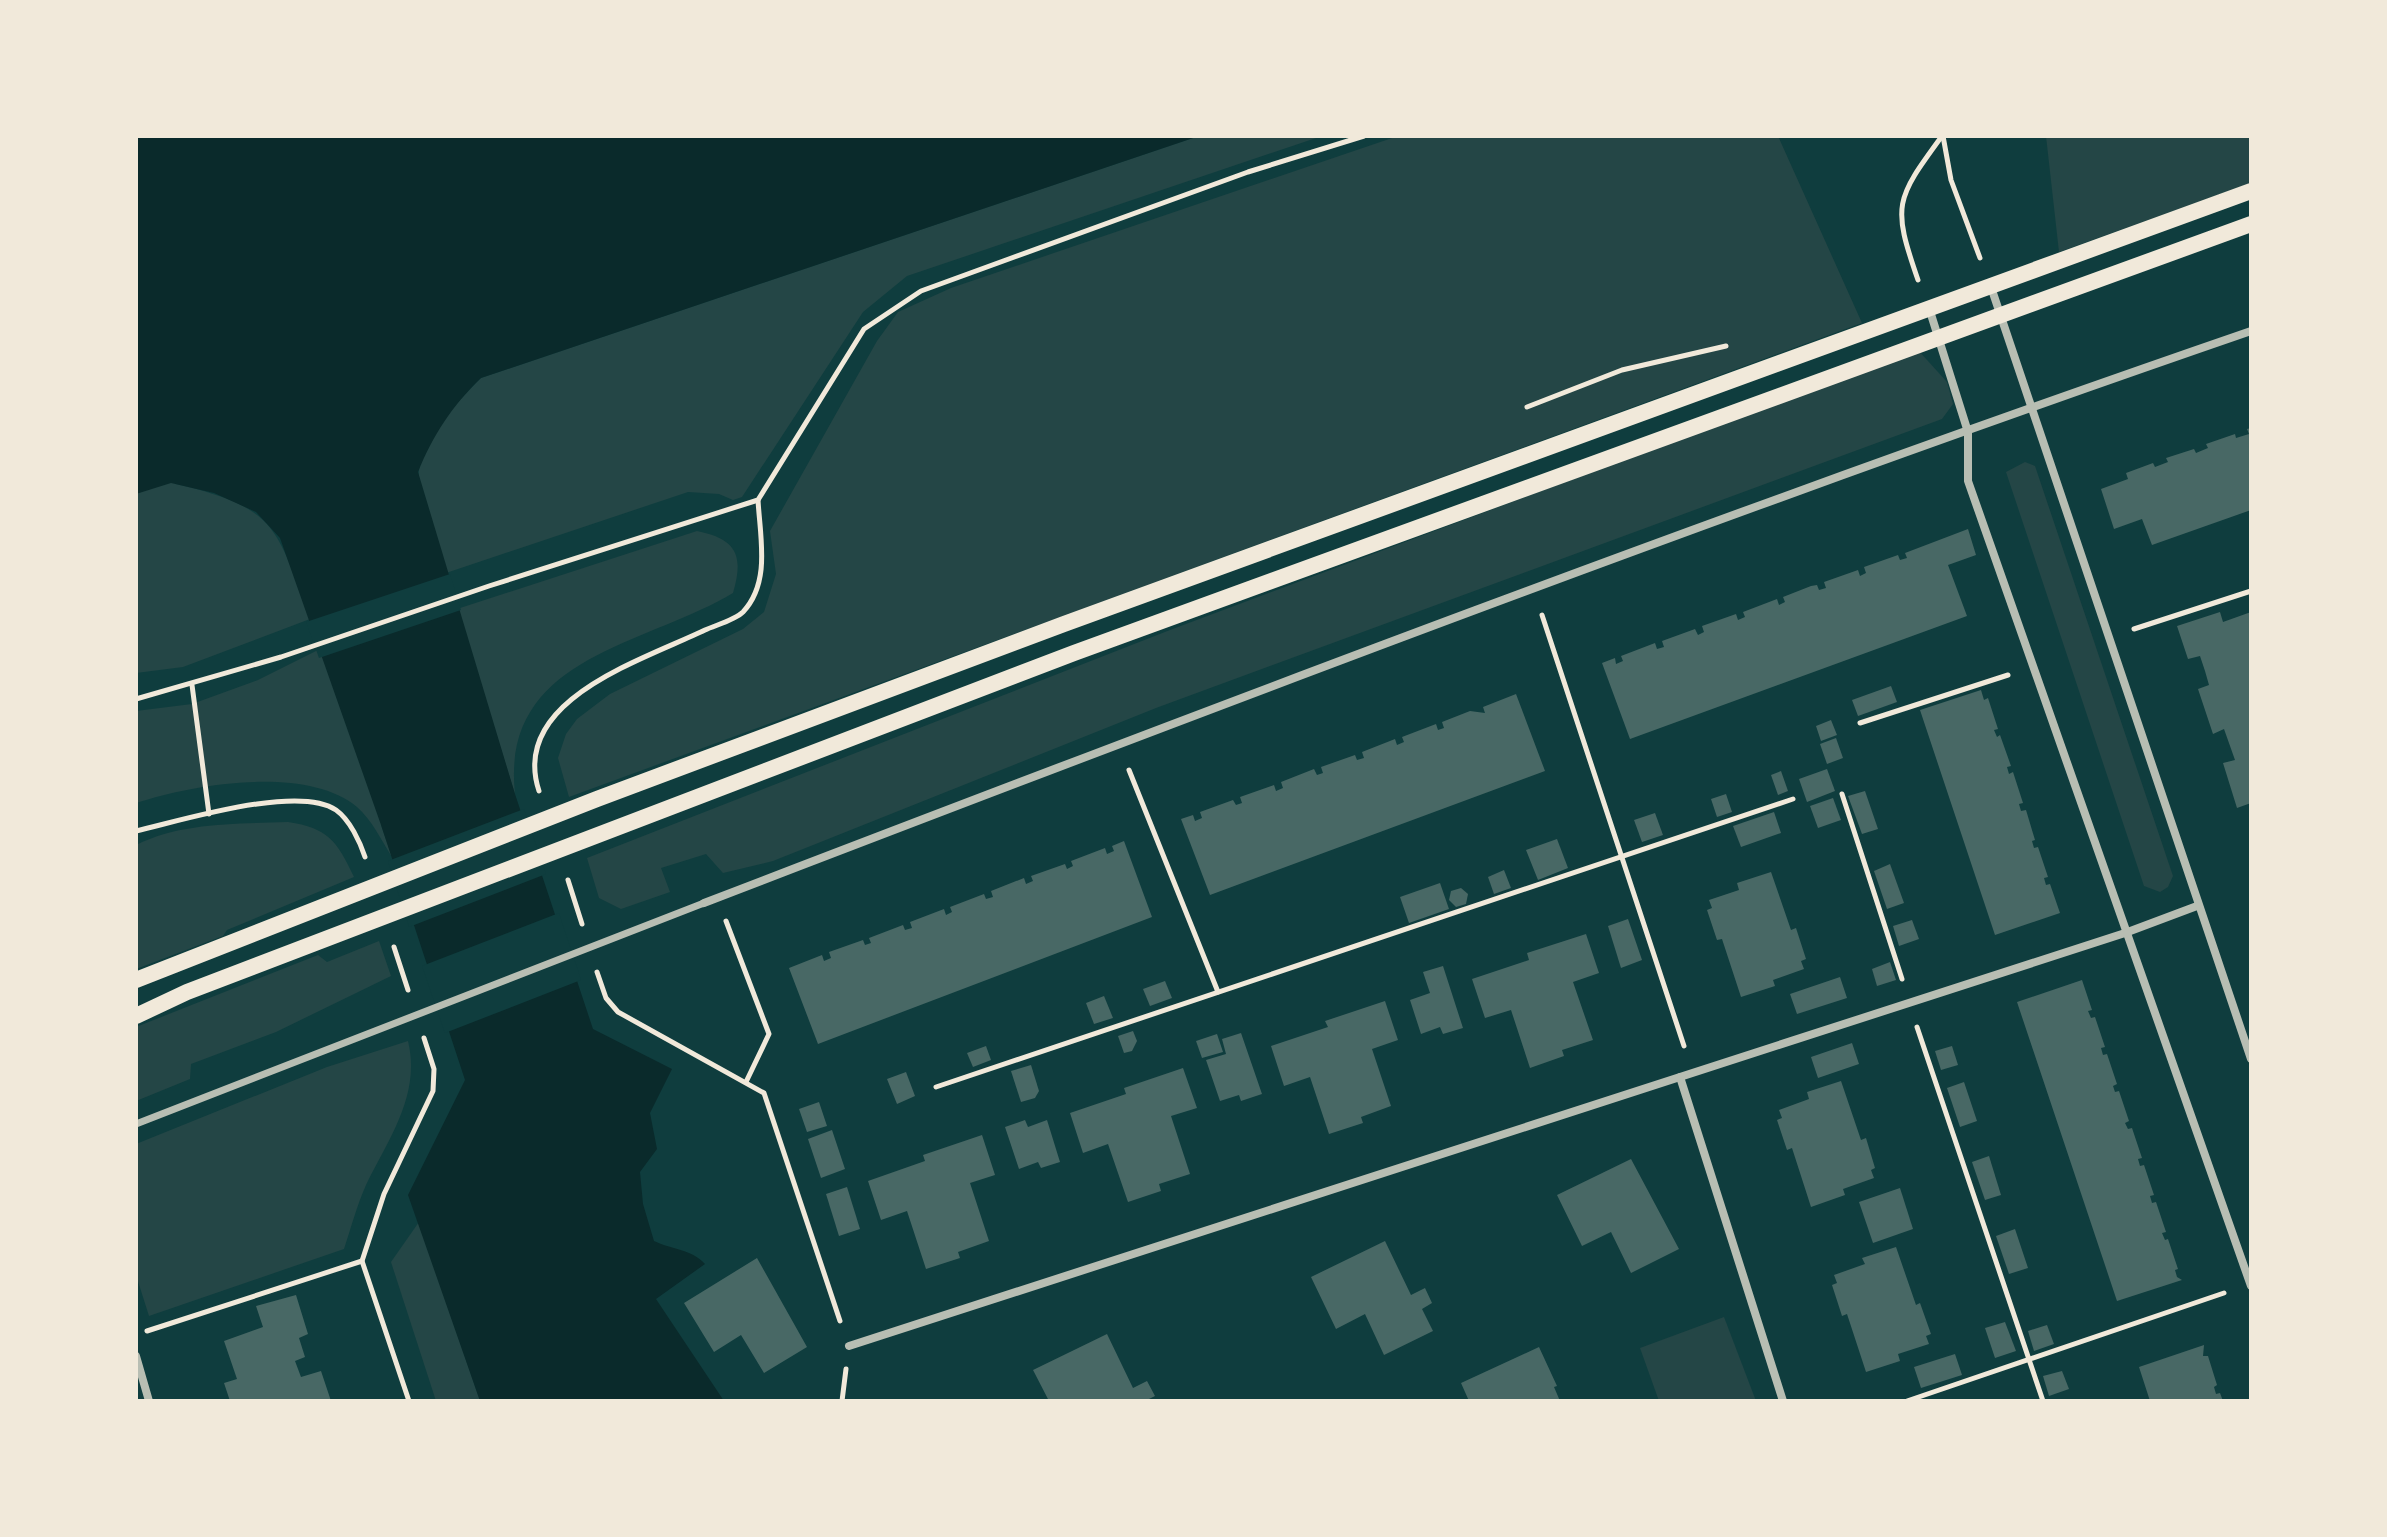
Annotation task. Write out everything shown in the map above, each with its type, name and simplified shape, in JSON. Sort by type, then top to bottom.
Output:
[{"type":"main road","points":[[136,980],[597,799],[2251,191]]},
{"type":"main road","points":[[136,1016],[187,992],[608,829],[1074,653],[2251,224]]},
{"type":"street","points":[[1990,285],[2251,1059]]},
{"type":"street","points":[[1929,307],[1968,432],[1968,481],[2251,1285]]},
{"type":"street","points":[[136,1124],[640,926],[1533,587],[2033,406],[2251,331]]},
{"type":"street","points":[[849,1346],[2125,933],[2197,906]]},
{"type":"street","points":[[1680,1077],[1783,1401]]},
{"type":"street","points":[[136,1356],[149,1401]]},
{"type":"path","points":[[136,699],[281,657],[489,586],[758,500],[864,329],[921,291],[1248,172],[1364,136]]},
{"type":"path","points":[[1943,136],[1951,180],[1990,285]]},
{"type":"path","points":[[1929,307],[1900,229],[1900,206],[1918,169],[1943,136]]},
{"type":"path","points":[[1527,407],[1622,370]]},
{"type":"path","points":[[1533,587],[1693,1073]]},
{"type":"path","points":[[2109,637],[2251,591]]},
{"type":"path","points":[[1860,723],[2034,666]]},
{"type":"path","points":[[192,685],[209,814]]},
{"type":"path","points":[[1119,745],[1218,992]]},
{"type":"path","points":[[1842,794],[2043,1401]]},
{"type":"path","points":[[936,1087],[1793,799]]},
{"type":"path","points":[[718,898],[769,1034],[746,1082]]},
{"type":"path","points":[[730,1072],[764,1093],[849,1346],[842,1401]]},
{"type":"path","points":[[136,1335],[362,1261]]},
{"type":"path","points":[[1907,1401],[2251,1285]]},
{"type":"shaded area","points":[[136,136],[457,374],[401,452],[381,825],[392,857],[372,824],[357,807],[335,794],[309,786],[280,782],[218,785],[136,803],[136,711],[192,704],[258,680],[320,649],[331,678],[291,534],[211,472],[176,484],[235,502],[268,526],[280,542],[310,619],[183,667],[136,673]]},
{"type":"shaded area","points":[[136,136],[1199,136],[481,378],[444,422],[418,472],[515,794],[593,1029],[672,1069],[650,1113],[657,1149],[640,1172],[643,1204],[654,1241],[688,1253],[705,1264],[656,1299],[724,1401],[480,1401],[408,1195],[465,1080],[381,825],[280,538],[256,512],[214,493],[171,483],[136,494]]},
{"type":"shaded area","points":[[1199,136],[1322,136],[907,276],[863,312],[742,497],[733,500],[719,494],[688,492],[446,573],[425,504],[419,470],[435,432],[452,408],[481,378]]},
{"type":"shaded area","points":[[1398,136],[1778,136],[1862,323],[569,797],[558,758],[566,734],[577,719],[610,694],[743,629],[764,612],[776,574],[770,531],[877,341],[898,312],[951,288]]},
{"type":"shaded area","points":[[2046,136],[2251,136],[2251,183],[2059,252]]},
{"type":"shaded area","points":[[1918,350],[1947,382],[1953,404],[1942,419],[1156,708],[773,861],[723,873],[706,854],[661,868],[670,892],[621,909],[599,898],[587,858],[1170,630]]},
{"type":"shaded area","points":[[2025,462],[2035,466],[2173,876],[2168,887],[2160,892],[2144,886],[2006,472]]},
{"type":"shaded area","points":[[697,531],[721,539],[734,551],[738,569],[733,593],[585,662],[554,684],[530,712],[516,748],[515,794],[457,609]]},
{"type":"shaded area","points":[[288,822],[313,828],[330,838],[354,877],[227,930],[223,936],[136,969],[136,845],[191,828]]},
{"type":"shaded area","points":[[379,941],[391,976],[276,1032],[191,1064],[190,1079],[136,1101],[136,1027],[318,955],[327,962]]},
{"type":"shaded area","points":[[408,1041],[411,1061],[406,1098],[393,1133],[363,1193],[344,1249],[149,1316],[136,1275],[136,1144],[327,1067]]},
{"type":"shaded area","points":[[419,1222],[480,1401],[436,1401],[391,1262]]},
{"type":"shaded area","points":[[1724,1317],[1756,1401],[1659,1401],[1640,1348]]},
{"type":"pier","points":[[450,574],[461,610],[319,658],[306,622]]},
{"type":"pier","points":[[524,809],[546,874],[409,927],[388,861]]},
{"type":"pier","points":[[559,913],[581,980],[445,1033],[422,966]]},
{"type":"building","points":[[2251,428],[2251,510],[2152,545],[2142,519],[2114,529],[2101,489],[2128,479],[2126,473],[2153,463],[2155,467],[2168,462],[2166,458],[2194,449],[2196,453],[2208,448],[2206,444],[2235,434],[2236,438],[2249,434],[2247,429]]},
{"type":"building","points":[[1968,529],[1976,555],[1948,565],[1967,616],[1630,739],[1602,663],[1615,658],[1616,664],[1623,661],[1621,656],[1655,643],[1657,649],[1664,647],[1662,641],[1695,629],[1698,635],[1704,632],[1702,626],[1736,614],[1738,620],[1745,617],[1743,612],[1777,599],[1779,605],[1785,602],[1783,597],[1811,586],[1817,585],[1819,590],[1826,588],[1824,582],[1858,570],[1860,576],[1866,573],[1864,567],[1898,555],[1900,560],[1907,558],[1905,553]]},
{"type":"building","points":[[2220,612],[2223,622],[2251,612],[2251,803],[2237,808],[2223,763],[2235,760],[2224,729],[2213,734],[2198,689],[2209,685],[2200,656],[2188,659],[2177,626]]},
{"type":"building","points":[[1891,686],[1897,702],[1858,716],[1852,700]]},
{"type":"building","points":[[1981,690],[1984,700],[1988,698],[1998,729],[1994,730],[1997,737],[2000,735],[2011,766],[2007,767],[2009,774],[2013,772],[2023,803],[2019,804],[2021,811],[2026,810],[2035,840],[2032,841],[2034,848],[2038,847],[2048,877],[2044,878],[2046,885],[2050,884],[2060,913],[1995,935],[1920,710]]},
{"type":"building","points":[[1516,694],[1545,771],[1210,895],[1181,819],[1193,815],[1195,821],[1202,818],[1200,812],[1233,800],[1236,805],[1242,803],[1240,797],[1274,785],[1276,791],[1283,788],[1281,782],[1314,769],[1317,775],[1323,773],[1321,767],[1355,755],[1357,760],[1364,758],[1362,752],[1395,739],[1397,745],[1404,742],[1402,737],[1436,724],[1438,730],[1444,728],[1442,722],[1470,711],[1485,713],[1483,707]]},
{"type":"building","points":[[1831,720],[1837,735],[1821,741],[1816,726]]},
{"type":"building","points":[[1836,738],[1843,758],[1827,764],[1820,744]]},
{"type":"building","points":[[1827,769],[1835,791],[1807,802],[1799,779]]},
{"type":"building","points":[[1781,771],[1788,791],[1778,795],[1771,775]]},
{"type":"building","points":[[1865,791],[1878,829],[1862,834],[1848,796]]},
{"type":"building","points":[[1726,794],[1732,812],[1717,817],[1711,799]]},
{"type":"building","points":[[1833,798],[1841,820],[1818,828],[1810,806]]},
{"type":"building","points":[[1774,812],[1781,833],[1741,847],[1733,826]]},
{"type":"building","points":[[1655,813],[1663,835],[1642,842],[1634,820]]},
{"type":"building","points":[[1557,839],[1568,868],[1538,880],[1526,850]]},
{"type":"building","points":[[1124,841],[1152,917],[818,1044],[789,968],[822,955],[824,961],[831,958],[829,952],[863,940],[865,945],[871,943],[869,938],[903,925],[905,930],[912,928],[910,922],[944,909],[946,915],[952,912],[950,907],[984,894],[986,899],[993,897],[991,891],[1024,878],[1026,884],[1033,881],[1031,876],[1065,864],[1067,869],[1073,866],[1071,861],[1105,848],[1107,854],[1114,851],[1112,846]]},
{"type":"building","points":[[1890,864],[1904,903],[1887,909],[1874,871]]},
{"type":"building","points":[[1504,870],[1511,888],[1494,894],[1488,877]]},
{"type":"building","points":[[1771,872],[1791,930],[1796,928],[1806,959],[1801,961],[1804,969],[1773,980],[1775,986],[1741,997],[1722,939],[1717,940],[1707,910],[1712,908],[1709,900],[1739,890],[1737,883]]},
{"type":"building","points":[[1440,883],[1449,909],[1409,923],[1400,897]]},
{"type":"building","points":[[1461,888],[1468,894],[1466,904],[1456,907],[1449,900],[1451,891]]},
{"type":"building","points":[[1628,919],[1642,960],[1621,968],[1608,926]]},
{"type":"building","points":[[1912,920],[1919,939],[1899,946],[1893,926]]},
{"type":"building","points":[[1586,934],[1599,973],[1573,982],[1593,1040],[1562,1050],[1564,1056],[1530,1068],[1511,1010],[1485,1018],[1472,979],[1529,960],[1527,953]]},
{"type":"building","points":[[1890,962],[1896,980],[1877,986],[1872,969]]},
{"type":"building","points":[[1443,966],[1463,1028],[1443,1034],[1440,1027],[1421,1034],[1410,1000],[1430,993],[1423,972]]},
{"type":"building","points":[[1840,977],[1847,998],[1797,1014],[1790,994]]},
{"type":"building","points":[[2082,980],[2092,1010],[2088,1011],[2091,1018],[2095,1017],[2105,1047],[2101,1048],[2103,1055],[2107,1054],[2117,1084],[2113,1086],[2115,1092],[2119,1091],[2129,1121],[2125,1123],[2128,1129],[2132,1128],[2142,1158],[2138,1159],[2140,1166],[2144,1165],[2154,1195],[2150,1196],[2152,1203],[2156,1202],[2166,1232],[2162,1233],[2165,1240],[2168,1239],[2178,1269],[2175,1270],[2177,1277],[2182,1280],[2117,1301],[2017,1002]]},
{"type":"building","points":[[1165,981],[1172,998],[1150,1006],[1143,989]]},
{"type":"building","points":[[1104,996],[1113,1018],[1094,1024],[1086,1003]]},
{"type":"building","points":[[1385,1001],[1398,1040],[1372,1049],[1391,1106],[1361,1117],[1363,1123],[1329,1134],[1310,1077],[1284,1086],[1271,1046],[1328,1027],[1325,1021]]},
{"type":"building","points":[[1133,1031],[1137,1041],[1132,1051],[1124,1053],[1118,1036]]},
{"type":"building","points":[[1241,1033],[1262,1094],[1241,1101],[1239,1095],[1220,1101],[1206,1060],[1226,1054],[1222,1039]]},
{"type":"building","points":[[1217,1034],[1223,1052],[1202,1058],[1196,1041]]},
{"type":"building","points":[[1852,1043],[1859,1064],[1818,1078],[1811,1057]]},
{"type":"building","points":[[986,1046],[991,1060],[973,1067],[967,1053]]},
{"type":"building","points":[[1952,1046],[1958,1065],[1941,1070],[1935,1051]]},
{"type":"building","points":[[1031,1065],[1039,1091],[1035,1098],[1021,1102],[1011,1071]]},
{"type":"building","points":[[1183,1068],[1197,1108],[1171,1116],[1190,1174],[1159,1184],[1161,1191],[1128,1202],[1108,1144],[1083,1153],[1070,1113],[1126,1094],[1124,1088]]},
{"type":"building","points":[[906,1072],[915,1096],[897,1104],[887,1079]]},
{"type":"building","points":[[1841,1081],[1861,1140],[1866,1138],[1875,1168],[1871,1170],[1874,1178],[1843,1189],[1845,1195],[1811,1207],[1792,1148],[1787,1150],[1777,1120],[1782,1118],[1779,1110],[1809,1099],[1807,1092]]},
{"type":"building","points":[[1964,1082],[1977,1121],[1960,1127],[1947,1088]]},
{"type":"building","points":[[819,1102],[827,1126],[807,1132],[799,1109]]},
{"type":"building","points":[[1025,1120],[1028,1127],[1047,1120],[1060,1162],[1041,1168],[1038,1162],[1019,1169],[1005,1127]]},
{"type":"building","points":[[832,1130],[845,1169],[821,1178],[808,1139]]},
{"type":"building","points":[[982,1135],[995,1175],[970,1183],[989,1241],[958,1252],[960,1258],[926,1269],[907,1211],[881,1220],[868,1181],[925,1161],[923,1155]]},
{"type":"building","points":[[1989,1156],[2001,1195],[1985,1200],[1972,1162]]},
{"type":"building","points":[[1631,1159],[1679,1249],[1631,1273],[1611,1232],[1582,1246],[1557,1195]]},
{"type":"building","points":[[847,1187],[860,1229],[839,1236],[826,1194]]},
{"type":"building","points":[[1900,1188],[1913,1229],[1873,1243],[1859,1202]]},
{"type":"building","points":[[2015,1229],[2028,1268],[2009,1274],[1996,1236]]},
{"type":"building","points":[[1385,1241],[1411,1295],[1425,1288],[1432,1303],[1422,1309],[1433,1331],[1384,1355],[1365,1314],[1336,1329],[1311,1277]]},
{"type":"building","points":[[1896,1247],[1916,1305],[1920,1303],[1931,1334],[1926,1336],[1929,1344],[1898,1354],[1900,1361],[1866,1372],[1847,1314],[1842,1316],[1832,1285],[1837,1283],[1834,1275],[1865,1264],[1862,1258]]},
{"type":"building","points":[[757,1258],[807,1347],[764,1373],[741,1335],[714,1352],[684,1303]]},
{"type":"building","points":[[296,1295],[308,1334],[299,1338],[305,1357],[295,1361],[301,1377],[321,1371],[331,1401],[230,1401],[224,1383],[237,1379],[224,1341],[263,1327],[256,1306]]},
{"type":"building","points":[[2005,1322],[2016,1351],[1995,1358],[1985,1328]]},
{"type":"building","points":[[2047,1325],[2054,1344],[2034,1351],[2028,1331]]},
{"type":"building","points":[[1107,1334],[1133,1388],[1147,1381],[1155,1396],[1145,1401],[1049,1401],[1033,1370]]},
{"type":"building","points":[[2204,1345],[2203,1356],[2208,1356],[2217,1385],[2214,1387],[2216,1394],[2220,1393],[2223,1401],[2150,1401],[2139,1367]]},
{"type":"building","points":[[1539,1347],[1557,1386],[1554,1387],[1560,1401],[1469,1401],[1461,1383]]},
{"type":"building","points":[[1955,1354],[1962,1375],[1921,1388],[1914,1367]]},
{"type":"building","points":[[2062,1371],[2069,1389],[2049,1396],[2043,1376]]}]
